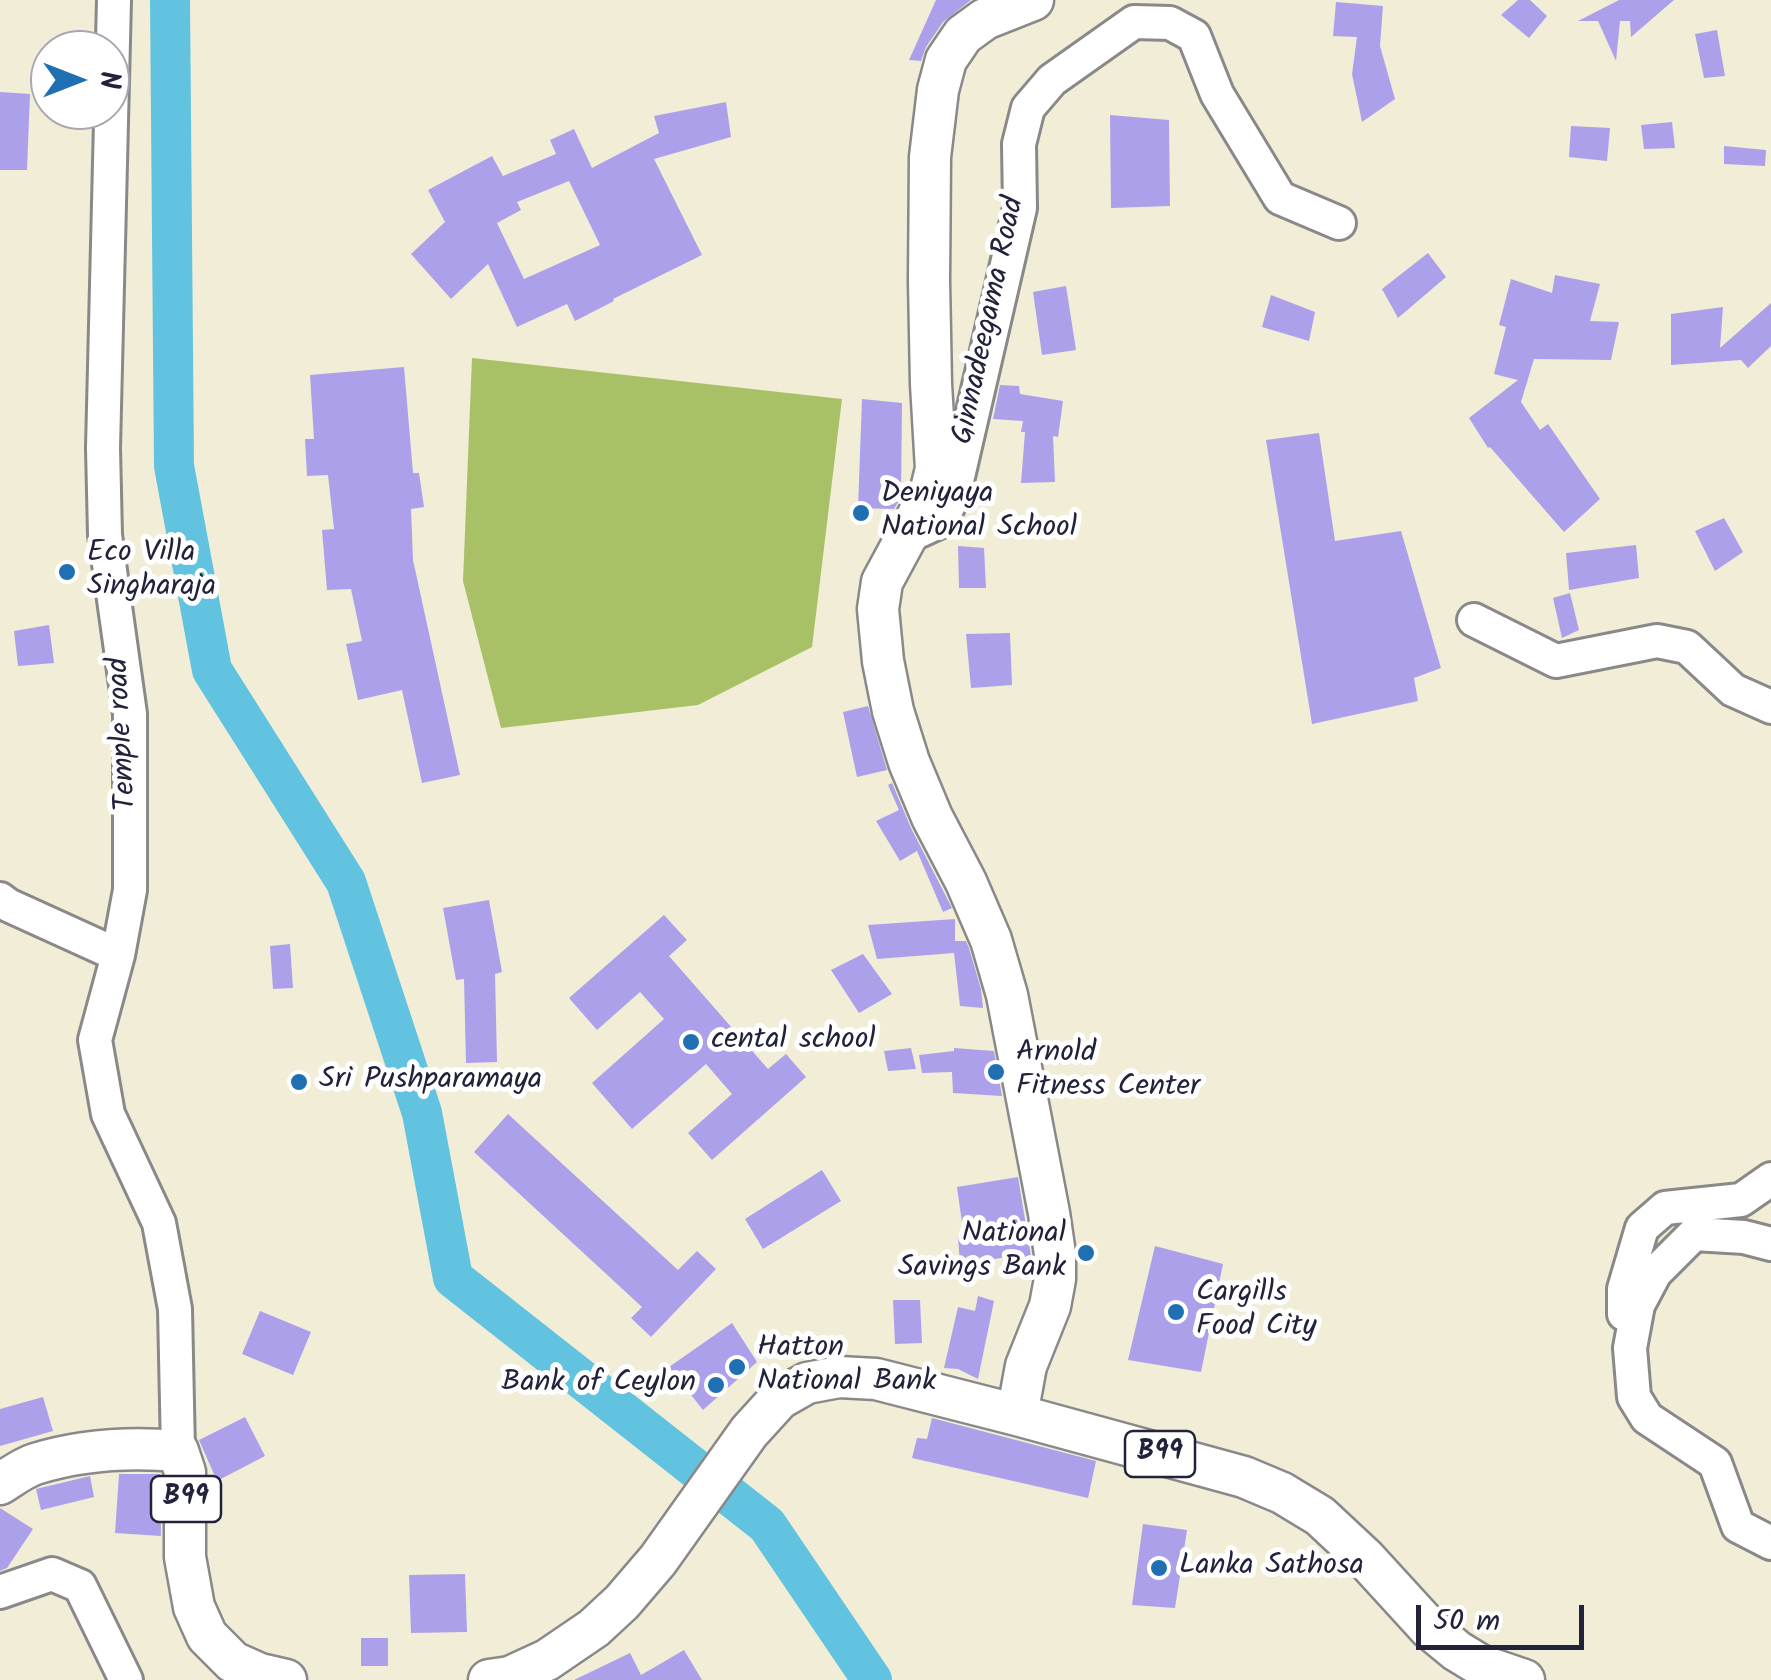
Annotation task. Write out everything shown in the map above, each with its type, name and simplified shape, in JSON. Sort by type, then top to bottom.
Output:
[{"type":"main road","points":[[1017,1416],[1026,1366],[1050,1306],[1055,1254],[1007,995],[991,940],[909,762],[890,694],[878,609],[882,582],[930,492],[936,469],[928,281],[930,156],[938,90],[946,60],[962,35],[986,19],[1033,0]]},
{"type":"main road","name":"B99","points":[[489,1680],[510,1677],[547,1660],[594,1628],[658,1560],[749,1432],[779,1399],[807,1382],[839,1376],[876,1379],[1017,1416],[1244,1477],[1282,1493],[1320,1516],[1429,1628],[1457,1651],[1480,1665],[1524,1680]]},
{"type":"main road","name":"B99","points":[[0,1484],[31,1465],[74,1455],[146,1449],[178,1451],[185,1472],[185,1556],[194,1607],[207,1636],[232,1662],[286,1680]]},
{"type":"street","name":"Temple road","points":[[114,0],[103,448],[105,535],[130,714],[130,890],[95,1040],[108,1114],[160,1223],[174,1309],[178,1451]]},
{"type":"street","name":"Ginnadeegama Road","points":[[906,537],[941,521],[954,494],[1020,208],[1019,144],[1023,126],[1028,108],[1052,80],[1134,22],[1170,23],[1194,36],[1217,94],[1280,198],[1339,223]]},
{"type":"street","points":[[1474,620],[1556,661],[1657,642],[1687,647],[1733,690],[1771,707]]},
{"type":"street","points":[[0,899],[118,954]]},
{"type":"street","points":[[1771,1180],[1741,1200],[1665,1208],[1642,1228],[1624,1290],[1624,1322],[1634,1396],[1647,1418],[1714,1463],[1738,1526],[1771,1542]]},
{"type":"street","points":[[1630,1348],[1638,1305],[1655,1273],[1694,1234],[1744,1237],[1771,1244]]},
{"type":"street","points":[[0,1592],[52,1574],[80,1586],[126,1680]]},
{"type":"green space","points":[[472,358],[842,399],[812,647],[698,705],[501,728],[463,581]]},
{"type":"building","points":[[936,0],[971,0],[943,22],[921,61],[909,60]]},
{"type":"building","points":[[1518,0],[1530,0],[1547,16],[1529,38],[1501,15]]},
{"type":"building","points":[[1619,0],[1674,0],[1631,37],[1630,21],[1620,21],[1616,61],[1598,21],[1578,21]]},
{"type":"building","points":[[1336,2],[1383,6],[1380,46],[1395,99],[1362,122],[1352,74],[1357,37],[1333,36]]},
{"type":"building","points":[[1717,30],[1725,76],[1704,78],[1695,34]]},
{"type":"building","points":[[0,92],[30,94],[27,170],[0,170]]},
{"type":"building","points":[[726,102],[731,137],[654,159],[702,255],[575,321],[567,304],[517,327],[488,264],[451,299],[411,254],[445,222],[428,190],[492,156],[503,176],[556,154],[550,140],[574,129],[592,168],[659,133],[654,116]],"holes":[[[569,181],[600,245],[524,279],[497,223],[521,210],[517,202]]]},
{"type":"building","points":[[1110,115],[1169,120],[1170,206],[1111,208]]},
{"type":"building","points":[[1672,122],[1675,148],[1644,149],[1641,125]]},
{"type":"building","points":[[1571,126],[1610,128],[1607,161],[1569,157]]},
{"type":"building","points":[[1724,146],[1766,150],[1765,166],[1724,164]]},
{"type":"building","points":[[1428,253],[1446,277],[1398,318],[1382,289]]},
{"type":"building","points":[[1555,275],[1600,284],[1590,321],[1619,322],[1611,360],[1534,359],[1521,402],[1540,430],[1548,424],[1600,499],[1564,532],[1488,448],[1469,418],[1518,380],[1494,374],[1506,327],[1499,325],[1511,279],[1552,293]]},
{"type":"building","points":[[1066,286],[1076,350],[1042,355],[1033,292]]},
{"type":"building","points":[[1271,295],[1315,312],[1309,341],[1262,327]]},
{"type":"building","points":[[1771,303],[1771,346],[1748,368],[1741,360],[1671,365],[1671,314],[1723,307],[1720,348]]},
{"type":"building","points":[[404,367],[413,473],[419,473],[424,507],[411,509],[413,560],[460,775],[422,783],[402,690],[358,700],[346,644],[362,641],[351,589],[327,590],[322,530],[334,529],[328,475],[307,476],[305,439],[314,439],[310,375]]},
{"type":"building","points":[[1000,385],[1019,386],[1020,394],[1063,401],[1058,437],[1053,436],[1055,482],[1021,483],[1023,421],[993,419]]},
{"type":"building","points":[[862,399],[902,403],[901,497],[894,509],[858,508]]},
{"type":"building","points":[[1319,433],[1335,541],[1401,531],[1441,668],[1414,678],[1418,701],[1312,724],[1266,440]]},
{"type":"building","points":[[1724,518],[1743,552],[1715,571],[1695,531]]},
{"type":"building","points":[[1636,545],[1639,578],[1569,590],[1566,553]]},
{"type":"building","points":[[958,546],[984,548],[986,588],[959,588]]},
{"type":"building","points":[[1570,593],[1579,630],[1562,638],[1553,598]]},
{"type":"building","points":[[49,625],[54,663],[18,666],[14,631]]},
{"type":"building","points":[[1010,633],[1012,685],[971,688],[966,634]]},
{"type":"building","points":[[868,706],[887,770],[857,777],[843,712]]},
{"type":"building","points":[[892,783],[952,908],[943,912],[917,851],[900,861],[876,821],[899,810],[888,785]]},
{"type":"building","points":[[489,900],[502,972],[495,974],[497,1062],[466,1063],[464,979],[456,980],[443,908]]},
{"type":"building","name":"cental school","points":[[664,915],[687,940],[669,956],[768,1069],[786,1054],[806,1077],[712,1160],[688,1133],[732,1094],[706,1064],[632,1129],[592,1083],[664,1019],[640,992],[597,1030],[569,998]]},
{"type":"building","points":[[955,919],[955,941],[966,941],[969,948],[983,1008],[960,1006],[954,953],[877,959],[868,925]]},
{"type":"building","points":[[290,944],[293,988],[273,989],[270,946]]},
{"type":"building","points":[[863,954],[892,994],[859,1013],[831,970]]},
{"type":"building","points":[[911,1048],[916,1069],[888,1071],[884,1051]]},
{"type":"building","name":"Arnold Fitness Center","points":[[954,1048],[994,1051],[1002,1096],[953,1093],[952,1072],[922,1073],[919,1055]]},
{"type":"building","points":[[508,1114],[678,1270],[697,1251],[716,1269],[651,1337],[631,1318],[642,1307],[474,1152]]},
{"type":"building","points":[[822,1170],[841,1201],[763,1249],[745,1219]]},
{"type":"building","points":[[1018,1177],[1031,1270],[1006,1271],[1006,1257],[960,1265],[958,1237],[964,1237],[957,1187]]},
{"type":"building","name":"Cargills Food City","points":[[1155,1246],[1223,1264],[1201,1372],[1128,1360]]},
{"type":"building","points":[[978,1296],[994,1301],[978,1379],[958,1369],[944,1368],[958,1307],[975,1311]]},
{"type":"building","points":[[893,1300],[920,1300],[922,1343],[895,1344]]},
{"type":"building","points":[[260,1311],[311,1332],[293,1375],[242,1354]]},
{"type":"building","points":[[732,1323],[757,1362],[703,1410],[669,1367]]},
{"type":"building","points":[[43,1397],[53,1431],[0,1446],[0,1409]]},
{"type":"building","points":[[245,1417],[265,1456],[217,1481],[199,1440]]},
{"type":"building","points":[[932,1418],[1096,1461],[1088,1498],[912,1458],[917,1438],[927,1439]]},
{"type":"building","points":[[119,1474],[160,1474],[161,1536],[115,1533]]},
{"type":"building","points":[[90,1476],[94,1497],[41,1510],[36,1489]]},
{"type":"building","points":[[0,1508],[33,1529],[7,1568],[0,1571]]},
{"type":"building","name":"Lanka Sathosa","points":[[1143,1524],[1187,1530],[1175,1608],[1132,1605]]},
{"type":"building","points":[[465,1574],[467,1632],[411,1633],[409,1575]]},
{"type":"building","points":[[361,1638],[388,1638],[388,1666],[361,1666]]},
{"type":"building","points":[[684,1650],[702,1680],[574,1680],[630,1653],[641,1675]]},
{"type":"waterway","points":[[170,0],[174,466],[212,670],[346,882],[422,1113],[453,1278],[767,1525],[872,1680]]},
{"type":"place","name":"Deniyaya National School","points":[[861,513]]},
{"type":"place","name":"Eco Villa Singharaja","points":[[67,572]]},
{"type":"place","name":"cental school","points":[[691,1042]]},
{"type":"place","name":"Arnold Fitness Center","points":[[996,1072]]},
{"type":"place","name":"Sri Pushparamaya","points":[[299,1082]]},
{"type":"place","name":"National Savings Bank","points":[[1086,1253]]},
{"type":"place","name":"Cargills Food City","points":[[1176,1312]]},
{"type":"place","name":"Hatton National Bank","points":[[737,1367]]},
{"type":"place","name":"Bank of Ceylon","points":[[716,1385]]},
{"type":"place","name":"Lanka Sathosa","points":[[1159,1568]]}]
